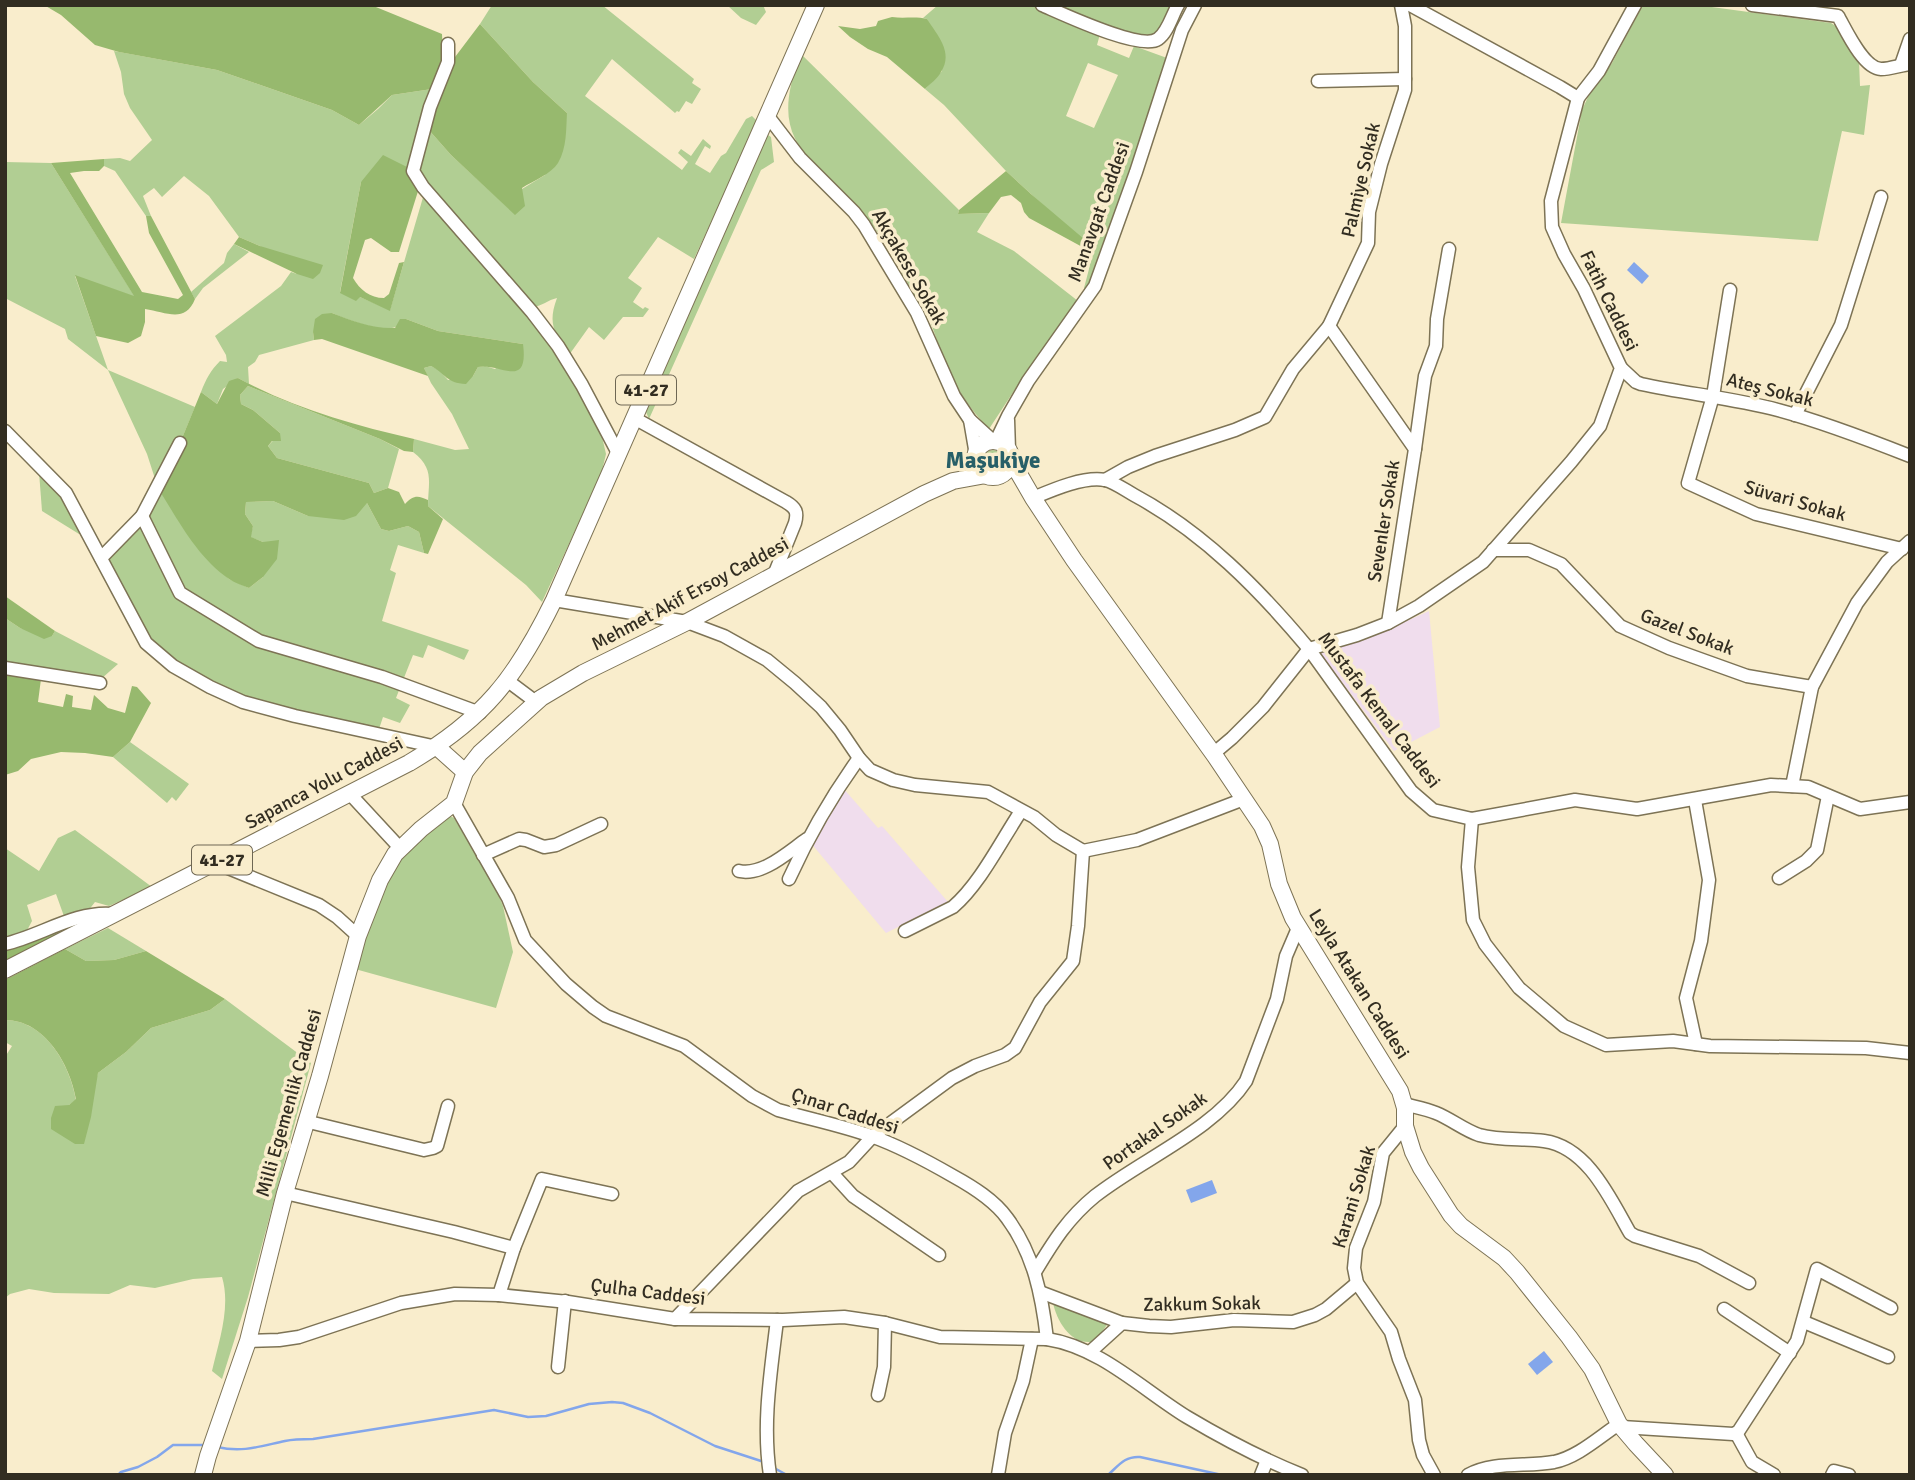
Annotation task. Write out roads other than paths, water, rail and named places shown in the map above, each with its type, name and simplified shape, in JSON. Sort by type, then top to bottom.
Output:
[{"type":"main road","name":"41-27","points":[[437,747],[480,713],[508,681],[537,635],[816,5]]},
{"type":"main road","points":[[982,445],[1002,448],[1009,467],[994,475],[953,481],[976,458],[982,445]]},
{"type":"main road","name":"Leyla Atakan Caddesi","points":[[1002,448],[1074,561],[1213,754],[1268,838],[1279,884],[1298,928],[1394,1079],[1404,1104],[1405,1126],[1413,1152],[1451,1215],[1461,1226],[1504,1258],[1549,1312],[1592,1369],[1620,1426],[1665,1475]]},
{"type":"main road","points":[[976,458],[981,472],[1014,481],[1033,498]]},
{"type":"main road","name":"Mehmet Akif Ersoy Caddesi","points":[[465,772],[480,753],[537,702],[583,673],[687,622],[953,481]]},
{"type":"main road","points":[[437,747],[465,772],[454,803]]},
{"type":"main road","name":"Sapanca Yolu Caddesi","points":[[5,970],[351,795],[437,747]]},
{"type":"main road","name":"Milli Egemenlik Caddesi","points":[[204,1475],[208,1456],[248,1341],[285,1193],[358,936],[380,880],[400,848],[454,803]]},
{"type":"street","points":[[1042,5],[1121,36],[1149,42],[1162,36],[1178,5]]},
{"type":"street","name":"Manavgat Caddesi","points":[[1002,448],[1008,416],[1027,381],[1095,286],[1136,172],[1182,30],[1195,5]]},
{"type":"street","name":"Palmiye Sokak","points":[[1105,480],[1155,456],[1235,430],[1265,417],[1293,369],[1329,326],[1368,243],[1370,212],[1381,164],[1405,90],[1405,26],[1401,5]]},
{"type":"street","points":[[1410,5],[1578,98]]},
{"type":"street","name":"Fatih Caddesi","points":[[1309,649],[1357,635],[1410,612],[1483,562],[1600,426],[1621,368],[1552,227],[1551,201],[1578,98],[1599,71],[1635,5]]},
{"type":"street","points":[[1752,5],[1839,11],[1862,56],[1872,66],[1881,69],[1906,65],[1910,38]]},
{"type":"street","points":[[448,44],[447,62],[430,107],[412,170],[423,187],[532,312],[558,346],[618,453]]},
{"type":"street","points":[[1318,81],[1405,79]]},
{"type":"street","name":"Akçakese Sokak","points":[[767,115],[800,158],[854,212],[872,236],[916,313],[946,382],[970,420]]},
{"type":"street","points":[[1795,415],[1841,325],[1881,197]]},
{"type":"street","points":[[1415,449],[1425,376],[1436,346],[1437,319],[1449,249]]},
{"type":"street","points":[[1713,396],[1730,290]]},
{"type":"street","name":"Sevenler Sokak","points":[[1329,326],[1415,449],[1388,623]]},
{"type":"street","name":"Ateş Sokak","points":[[1621,368],[1641,384],[1713,396],[1795,415],[1910,456]]},
{"type":"street","name":"Süvari Sokak","points":[[1713,396],[1688,483],[1756,514],[1906,545]]},
{"type":"street","points":[[634,418],[796,510],[795,523],[774,575]]},
{"type":"street","points":[[970,420],[1002,448]]},
{"type":"street","points":[[970,420],[976,458]]},
{"type":"street","points":[[5,431],[65,493],[146,643],[173,666],[243,702],[437,747]]},
{"type":"street","points":[[101,558],[142,516],[180,443]]},
{"type":"street","points":[[1033,498],[1076,483],[1105,480]]},
{"type":"street","name":"Mustafa Kemal Caddesi","points":[[1105,480],[1145,501],[1201,540],[1245,578],[1309,649],[1411,791],[1433,810],[1472,819],[1575,800],[1637,810],[1772,785],[1808,787],[1860,809],[1910,802]]},
{"type":"street","points":[[142,516],[180,593],[259,641],[382,677],[480,713]]},
{"type":"street","points":[[1792,786],[1812,687],[1857,603],[1887,562],[1906,545]]},
{"type":"street","name":"Gazel Sokak","points":[[1493,550],[1529,550],[1561,564],[1620,626],[1668,648],[1746,676],[1812,687]]},
{"type":"street","points":[[554,600],[687,622],[724,636],[782,671],[821,707],[870,770],[893,780],[915,785],[988,792],[1039,821],[1083,851],[1138,840],[1244,799]]},
{"type":"street","points":[[1213,754],[1263,707],[1309,649]]},
{"type":"street","points":[[5,668],[100,683]]},
{"type":"street","points":[[508,681],[537,702]]},
{"type":"street","points":[[789,879],[822,812],[859,758]]},
{"type":"street","points":[[351,795],[400,848]]},
{"type":"street","points":[[1779,878],[1817,850],[1828,796]]},
{"type":"street","points":[[1695,800],[1709,880],[1701,941],[1686,998],[1696,1044]]},
{"type":"street","name":"Çınar Caddesi","points":[[454,803],[508,898],[526,940],[566,984],[593,1007],[617,1021],[684,1046],[767,1105],[873,1136],[939,1168],[973,1188],[1003,1212],[1017,1233],[1035,1272],[1047,1339]]},
{"type":"street","points":[[905,931],[959,902],[974,885],[1021,811]]},
{"type":"street","points":[[1472,819],[1468,867],[1473,920],[1485,944],[1519,988],[1564,1026],[1606,1045],[1673,1041],[1710,1046],[1866,1048],[1910,1053]]},
{"type":"street","points":[[483,855],[519,839],[544,847],[556,845],[601,824]]},
{"type":"street","points":[[739,871],[757,871],[807,839]]},
{"type":"street","points":[[675,1319],[790,1198],[805,1186],[832,1173],[855,1157],[873,1136],[952,1078],[1015,1048],[1040,1002],[1073,961],[1083,851]]},
{"type":"street","points":[[216,863],[319,905],[358,936]]},
{"type":"street","points":[[5,944],[90,915],[116,915]]},
{"type":"street","name":"Portakal Sokak","points":[[1035,1272],[1066,1223],[1088,1202],[1190,1133],[1238,1092],[1246,1081],[1277,999],[1286,956],[1298,928]]},
{"type":"street","points":[[1404,1104],[1436,1113],[1477,1134],[1509,1141],[1543,1141],[1564,1148],[1586,1163],[1601,1182],[1630,1233],[1699,1256],[1749,1283]]},
{"type":"street","points":[[305,1121],[429,1150],[437,1146],[447,1106]]},
{"type":"street","name":"Karani Sokak","points":[[1357,1283],[1354,1268],[1356,1248],[1374,1202],[1381,1160],[1386,1148],[1405,1126]]},
{"type":"street","points":[[832,1173],[853,1196],[939,1255]]},
{"type":"street","points":[[499,1295],[514,1248],[542,1179],[612,1194]]},
{"type":"street","points":[[285,1193],[514,1248]]},
{"type":"street","points":[[1736,1433],[1797,1340],[1817,1269],[1891,1308]]},
{"type":"street","points":[[1357,1283],[1391,1332],[1415,1401],[1423,1455],[1434,1475]]},
{"type":"street","name":"Zakkum Sokak","points":[[1090,1352],[1122,1322],[1171,1327],[1234,1320],[1293,1322],[1326,1309],[1357,1283]]},
{"type":"street","points":[[1040,1292],[1122,1322]]},
{"type":"street","name":"Çulha Caddesi","points":[[248,1341],[299,1337],[401,1303],[455,1294],[565,1301],[675,1319],[777,1320],[844,1317],[885,1323],[940,1337],[1047,1339]]},
{"type":"street","points":[[558,1367],[565,1301]]},
{"type":"street","points":[[1724,1309],[1790,1353]]},
{"type":"street","points":[[770,1475],[766,1452],[766,1426],[777,1320]]},
{"type":"street","points":[[1804,1322],[1888,1357]]},
{"type":"street","points":[[878,1395],[884,1367],[885,1323]]},
{"type":"street","points":[[998,1475],[1005,1433],[1023,1381],[1031,1339]]},
{"type":"street","points":[[1047,1339],[1071,1344],[1090,1352],[1187,1416],[1267,1460],[1302,1475]]},
{"type":"street","points":[[1468,1475],[1487,1469],[1531,1470],[1571,1456],[1620,1426],[1736,1433]]},
{"type":"street","points":[[1736,1433],[1752,1462],[1774,1475]]},
{"type":"street","points":[[1261,1475],[1267,1460]]},
{"type":"street","points":[[1832,1475],[1834,1471],[1849,1475]]},
{"type":"water","points":[[1634,262],[1649,276],[1642,284],[1627,270]]},
{"type":"water","points":[[1212,1180],[1217,1193],[1191,1203],[1186,1190]]},
{"type":"water","points":[[1544,1351],[1553,1362],[1537,1375],[1528,1364]]},
{"type":"waterway","points":[[217,1447],[252,1448],[288,1440],[313,1439],[494,1410],[528,1417],[546,1416],[589,1404],[612,1402],[650,1413],[715,1446],[761,1461]]},
{"type":"waterway","points":[[118,1475],[157,1457],[173,1445],[204,1445]]},
{"type":"waterway","points":[[1108,1475],[1126,1460],[1135,1457],[1222,1475]]},
{"type":"waterway","points":[[776,1469],[787,1475]]},
{"type":"district","name":"Maşukiye","points":[[993,460]]}]
